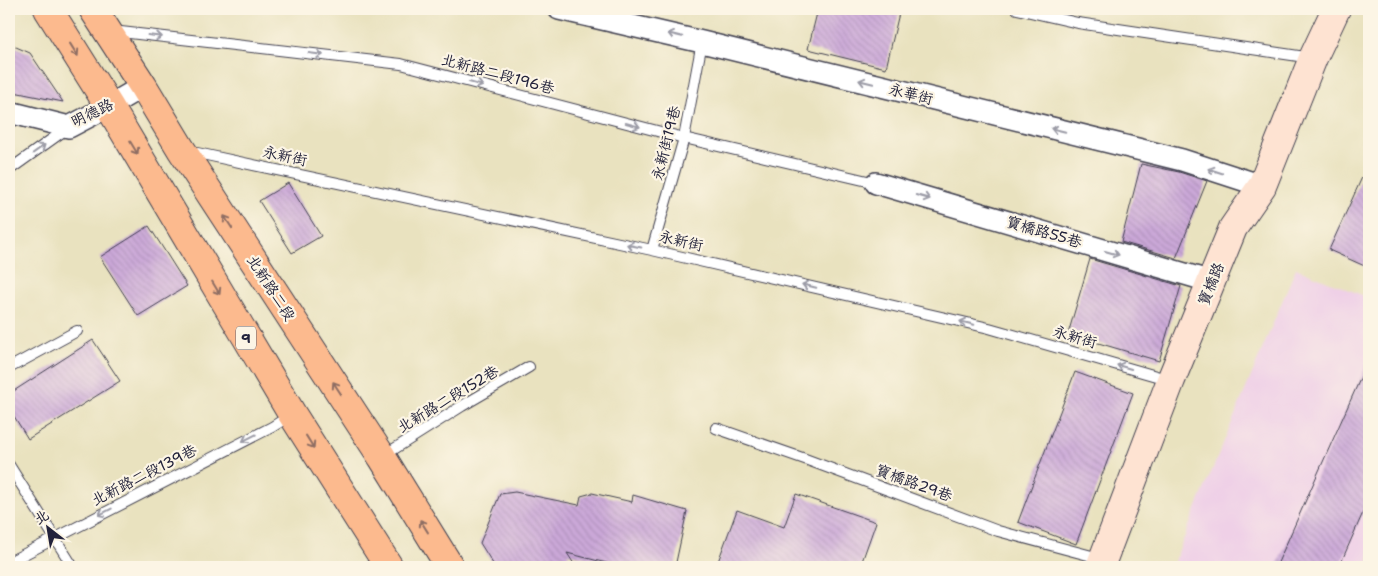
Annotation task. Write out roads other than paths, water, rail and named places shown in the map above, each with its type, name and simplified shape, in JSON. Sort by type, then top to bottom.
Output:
[{"type":"main road","name":"9","points":[[48,9],[109,106],[292,414],[389,567]]},
{"type":"main road","name":"北新路二段","points":[[100,20],[143,86],[180,149],[382,457],[450,567]]},
{"type":"street","name":"永華街","points":[[559,9],[702,42],[1182,160],[1262,186]]},
{"type":"street","name":"寶橋路","points":[[1102,563],[1171,380],[1233,228],[1262,186],[1313,58],[1336,9]]},
{"type":"street","name":"明德路","points":[[9,112],[69,127],[143,86]]},
{"type":"street","name":"寶橋路55巷","points":[[876,183],[1212,282]]},
{"type":"lane","points":[[1017,9],[1078,22],[1313,58]]},
{"type":"lane","name":"北新路二段196巷","points":[[100,20],[401,64],[684,138],[876,183]]},
{"type":"lane","name":"永新街19巷","points":[[652,250],[684,138],[702,42]]},
{"type":"lane","points":[[9,170],[69,127]]},
{"type":"lane","name":"永新街","points":[[180,149],[652,250],[989,328],[1171,380]]},
{"type":"lane","points":[[9,368],[77,331]]},
{"type":"lane","name":"北新路二段152巷","points":[[382,457],[462,406],[529,367]]},
{"type":"lane","name":"北新路二段139巷","points":[[9,562],[272,427],[292,414]]},
{"type":"lane","name":"寶橋路29巷","points":[[716,428],[998,531],[1102,563]]},
{"type":"lane","points":[[9,465],[73,567]]}]
